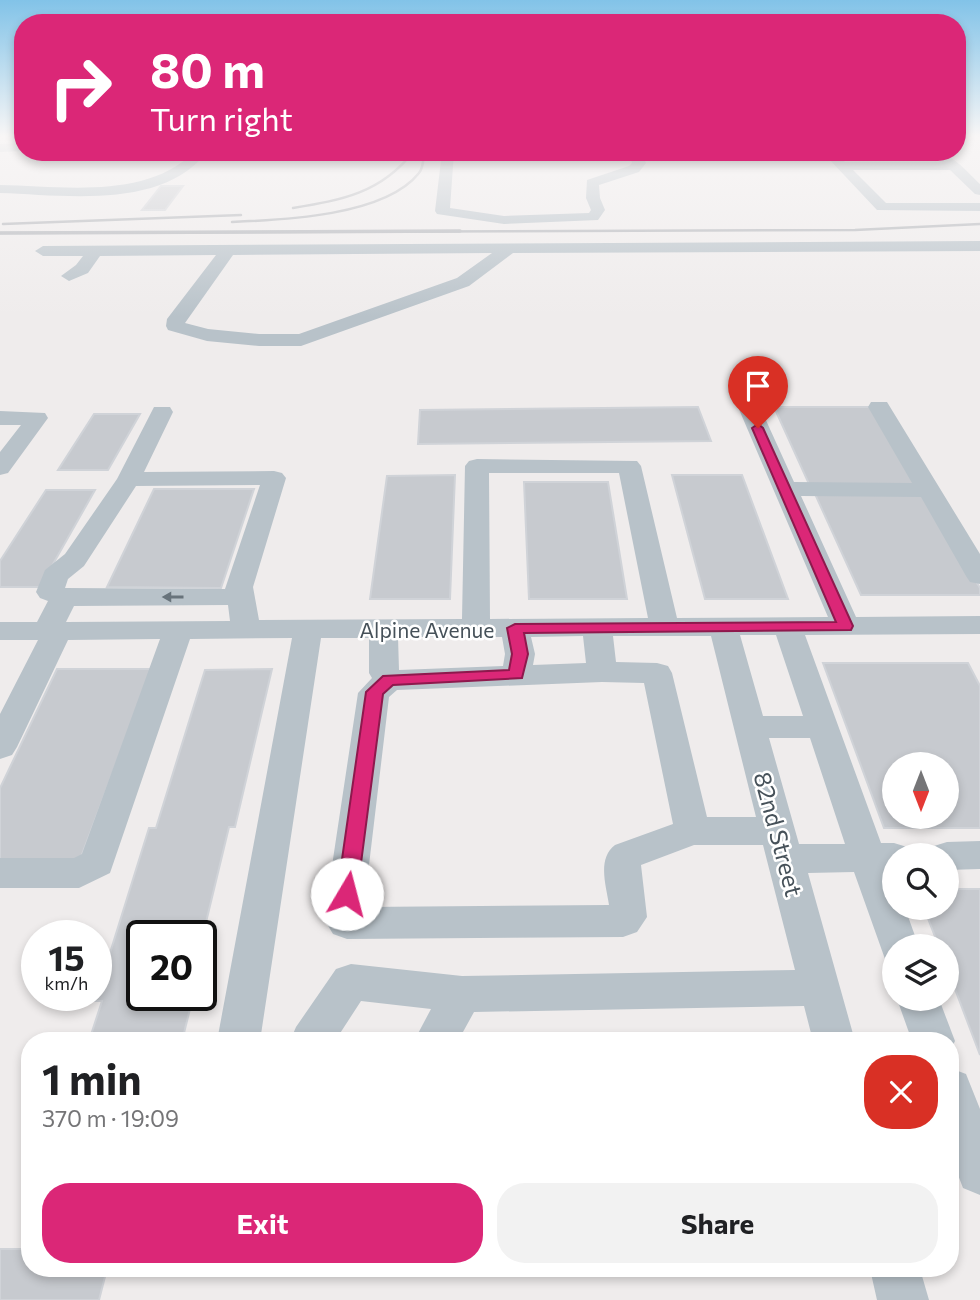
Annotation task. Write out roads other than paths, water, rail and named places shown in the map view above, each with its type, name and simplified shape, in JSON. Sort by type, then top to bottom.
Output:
[{"type":"street","points":[[444,196],[442,211],[504,220],[593,217],[598,210],[595,196]]},
{"type":"street","points":[[871,196],[882,207],[980,207]]},
{"type":"street","points":[[43,251],[980,246]]},
{"type":"street","points":[[229,250],[176,319],[175,326],[208,335],[259,340],[301,340],[463,282],[510,248]]},
{"type":"street","points":[[69,276],[82,269],[95,251]]},
{"type":"street","points":[[749,407],[846,626]]},
{"type":"street","points":[[879,407],[980,576]]},
{"type":"street","points":[[162,412],[129,479],[75,560],[52,582],[50,592],[64,597],[241,597]]},
{"type":"street","points":[[0,418],[37,418],[0,468]]},
{"type":"street","points":[[476,629],[477,466],[629,466],[665,628]]},
{"type":"street","points":[[129,479],[274,478],[239,587],[246,629]]},
{"type":"street","points":[[784,489],[929,490]]},
{"type":"street","points":[[0,747],[52,631],[64,597]]},
{"type":"street","name":"Alpine Avenue","points":[[0,631],[980,625]]},
{"type":"street","name":"82nd Street","points":[[723,627],[832,1032]]},
{"type":"street","points":[[788,627],[822,727],[880,857],[896,934]]},
{"type":"street","points":[[515,628],[520,654],[516,675]]},
{"type":"street","points":[[597,628],[602,673]]},
{"type":"street","points":[[241,1032],[308,629]]},
{"type":"street","points":[[383,629],[384,673],[389,680]]},
{"type":"street","points":[[0,873],[79,873],[97,863],[178,631]]},
{"type":"street","points":[[692,831],[657,673],[389,680],[374,692],[343,919],[347,923],[623,921],[628,917],[629,911],[622,860],[628,855],[692,831],[880,857]]},
{"type":"street","points":[[750,727],[822,727]]},
{"type":"street","points":[[959,856],[980,855]]},
{"type":"street","points":[[317,1032],[351,982],[461,994],[820,988]]},
{"type":"street","points":[[440,1032],[461,994]]},
{"type":"street","points":[[922,1011],[930,1032]]},
{"type":"street","points":[[959,1114],[980,1171]]},
{"type":"street","points":[[897,1277],[904,1300]]},
{"type":"railway","points":[[293,208],[350,196]]},
{"type":"railway","points":[[232,222],[278,220],[332,213],[389,196]]},
{"type":"railway","points":[[3,224],[241,215]]},
{"type":"railway","points":[[460,231],[0,233],[855,230],[980,224]]}]
